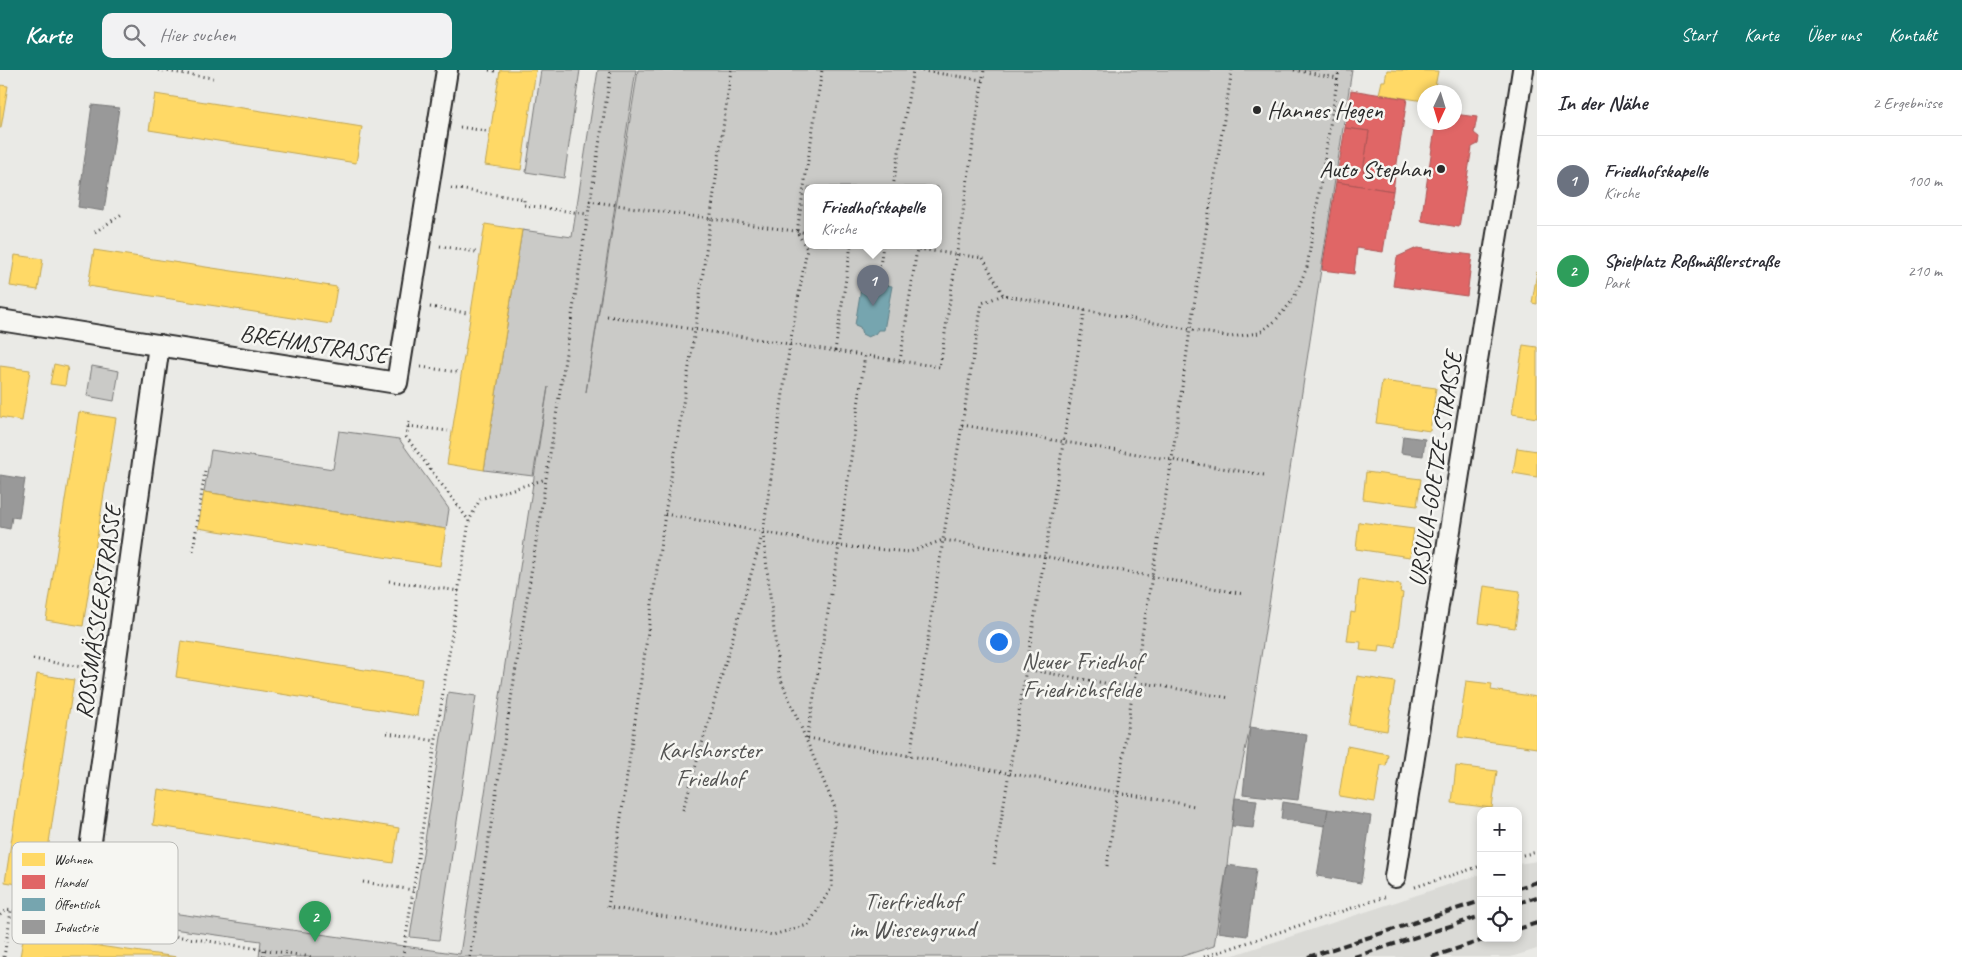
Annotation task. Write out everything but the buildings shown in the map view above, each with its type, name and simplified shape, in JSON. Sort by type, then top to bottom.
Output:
[{"type":"street","name":"BREHMSTRASSE","points":[[0,320],[397,383],[447,70]]},
{"type":"street","name":"URSULA-GOETZE-STRASSE","points":[[1399,886],[1523,70]]},
{"type":"street","name":"ROSSMÄSSLERSTRASSE","points":[[91,842],[159,345]]},
{"type":"path","points":[[158,70],[213,78]]},
{"type":"path","points":[[489,70],[496,71]]},
{"type":"path","points":[[470,957],[611,70]]},
{"type":"path","points":[[731,70],[695,330],[665,514],[608,907],[773,936],[808,925],[832,888],[835,808],[780,674],[763,533]]},
{"type":"path","points":[[804,184],[822,70]]},
{"type":"path","points":[[894,184],[913,70]]},
{"type":"path","points":[[917,70],[982,80]]},
{"type":"path","points":[[607,316],[940,367],[984,70]]},
{"type":"path","points":[[1107,866],[1133,688],[1172,459],[1190,330],[1232,70]]},
{"type":"path","points":[[1294,70],[1338,78]]},
{"type":"path","points":[[910,756],[982,303],[1002,295],[1231,337],[1258,333],[1275,321],[1293,300],[1307,267],[1340,70]]},
{"type":"path","points":[[454,126],[486,131]]},
{"type":"path","points":[[445,187],[524,199],[524,205],[587,214]]},
{"type":"path","points":[[804,187],[797,232],[804,244]]},
{"type":"path","points":[[589,202],[804,233]]},
{"type":"path","points":[[95,232],[122,214]]},
{"type":"path","points":[[436,246],[476,252]]},
{"type":"path","points":[[684,810],[763,533],[790,344],[807,249]]},
{"type":"path","points":[[835,351],[850,249]]},
{"type":"path","points":[[880,266],[882,249]]},
{"type":"path","points":[[900,361],[917,249],[983,258],[1002,295]]},
{"type":"path","points":[[427,306],[467,312]]},
{"type":"path","points":[[994,864],[1043,556],[1085,310]]},
{"type":"path","points":[[807,738],[839,546],[865,355]]},
{"type":"path","points":[[418,366],[457,372]]},
{"type":"path","points":[[448,431],[408,424],[406,437],[469,521]]},
{"type":"path","points":[[962,425],[1264,474]]},
{"type":"path","points":[[193,551],[205,471]]},
{"type":"path","points":[[403,957],[469,521],[480,499],[546,479]]},
{"type":"path","points":[[665,514],[839,546],[910,552],[943,540],[1043,556],[1244,594]]},
{"type":"path","points":[[389,581],[459,591]]},
{"type":"path","points":[[33,660],[115,672]]},
{"type":"path","points":[[1025,670],[1133,688],[1144,683],[1230,698]]},
{"type":"path","points":[[386,733],[436,741]]},
{"type":"path","points":[[807,738],[1117,794],[1195,806]]},
{"type":"path","points":[[1522,855],[1537,852]]},
{"type":"path","points":[[1204,957],[1399,886],[1477,867]]},
{"type":"path","points":[[363,882],[413,890]]},
{"type":"path","points":[[0,915],[6,910],[11,911],[4,957]]},
{"type":"path","points":[[178,937],[312,957]]},
{"type":"path","points":[[264,950],[264,957]]},
{"type":"shaded area","points":[[1537,861],[1537,949],[1511,957],[1228,957],[1477,875],[1477,942],[1522,942],[1522,863]]},
{"type":"green space","points":[[541,70],[580,70],[564,178],[526,172]]},
{"type":"green space","points":[[598,70],[636,70],[586,392],[638,70],[1352,70],[1250,727],[1235,798],[1214,946],[1180,957],[259,957],[261,941],[178,930],[178,914],[460,954],[548,387],[533,476],[484,470],[522,230],[572,237]]},
{"type":"green space","points":[[92,366],[119,371],[114,401],[87,396]]},
{"type":"green space","points":[[339,431],[399,439],[449,509],[446,529],[204,492],[211,450],[333,469]]},
{"type":"green space","points":[[448,692],[476,696],[439,940],[410,937]]},
{"type":"railway","points":[[1522,887],[1537,882]]},
{"type":"railway","points":[[1522,902],[1537,897]]},
{"type":"railway","points":[[1308,957],[1477,902]]},
{"type":"railway","points":[[1354,957],[1477,917]]},
{"type":"railway","points":[[1522,928],[1537,923]]},
{"type":"railway","points":[[1432,957],[1477,942]]},
{"type":"place","name":"Hannes Hegen","points":[[1257,110]]},
{"type":"place","name":"Auto Stephan","points":[[1441,169]]},
{"type":"place","name":"Friedhofskapelle","points":[[873,306]]},
{"type":"place","name":"Spielplatz Roßmäßlerstraße","points":[[315,942]]},
{"type":"park label","name":"Neuer Friedhof Friedrichsfelde","points":[[1082,675]]},
{"type":"park label","name":"Karlshorster Friedhof","points":[[710,764]]},
{"type":"park label","name":"Tierfriedhof im Wiesengrund","points":[[912,915]]}]
